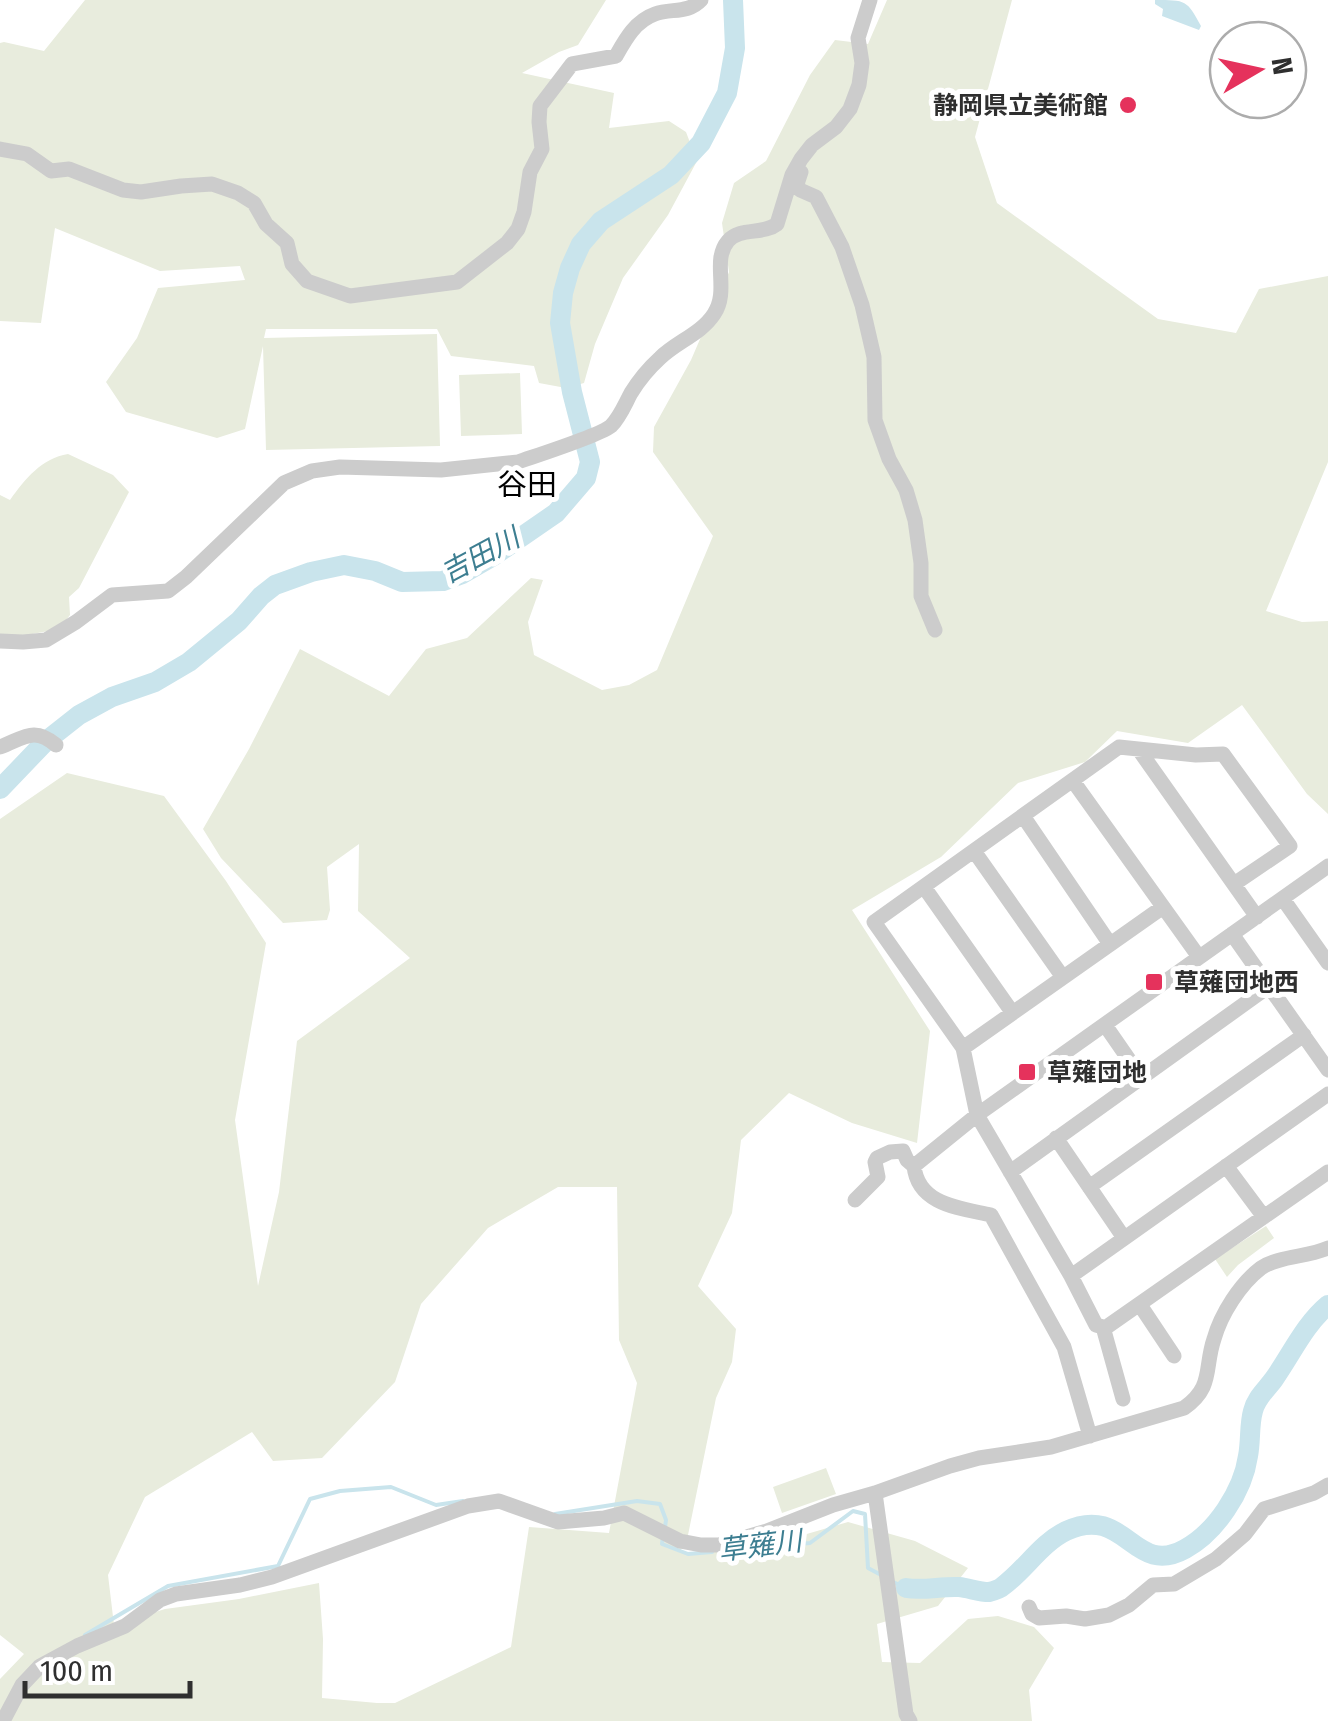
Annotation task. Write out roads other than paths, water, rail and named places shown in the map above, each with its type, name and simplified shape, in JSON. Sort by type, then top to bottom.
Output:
[{"type":"street","points":[[0,150],[27,154],[51,171],[69,170],[123,190],[141,192],[212,184],[238,193],[254,203],[266,224],[288,244],[292,264],[307,282],[350,296],[458,282],[506,244],[518,228],[530,172],[542,149],[540,106],[572,64],[616,56],[628,35],[654,14],[694,7],[701,0]]},
{"type":"street","points":[[0,641],[46,640],[112,595],[168,591],[284,483],[312,471],[340,467],[440,470],[506,464],[609,427],[642,376],[663,354],[715,314],[722,294],[722,250],[730,238],[777,224],[801,159],[850,110],[862,63],[858,38],[870,0]]},
{"type":"street","points":[[801,159],[804,166],[800,190],[816,197],[842,247],[862,304],[874,357],[875,420],[916,520],[922,596],[935,630]]},
{"type":"street","points":[[0,747],[28,734],[46,736],[56,744]]},
{"type":"street","points":[[1123,1399],[1103,1328],[1096,1324],[977,1115],[963,1048],[874,922],[1120,747],[1223,754],[1290,846],[1234,884]]},
{"type":"street","points":[[1139,750],[1257,917]]},
{"type":"street","points":[[1072,781],[1200,957]]},
{"type":"street","points":[[1024,816],[1110,944]]},
{"type":"street","points":[[974,851],[1062,976]]},
{"type":"street","points":[[914,1166],[977,1115],[1328,866]]},
{"type":"street","points":[[924,887],[1012,1012]]},
{"type":"street","points":[[1283,900],[1328,963]]},
{"type":"street","points":[[963,1048],[1163,907]]},
{"type":"street","points":[[1232,934],[1328,1070]]},
{"type":"street","points":[[1010,1172],[1268,988]]},
{"type":"street","points":[[1105,1026],[1141,1076]]},
{"type":"street","points":[[1089,1187],[1304,1035]]},
{"type":"street","points":[[1071,1276],[1328,1094]]},
{"type":"street","points":[[1056,1138],[1124,1238]]},
{"type":"street","points":[[855,1200],[878,1177],[877,1158],[904,1151],[914,1166],[916,1180],[929,1196],[943,1204],[990,1215],[1064,1347],[1090,1436]]},
{"type":"street","points":[[1226,1166],[1264,1217]]},
{"type":"street","points":[[1103,1328],[1328,1172]]},
{"type":"street","points":[[3,1721],[22,1686],[40,1666],[125,1626],[160,1600],[272,1577],[468,1506],[499,1501],[558,1522],[624,1513],[680,1541],[719,1545],[979,1458],[1051,1447],[1172,1412],[1195,1400],[1205,1386],[1213,1340],[1227,1309],[1252,1277],[1263,1266],[1328,1248]]},
{"type":"street","points":[[1140,1305],[1174,1356]]},
{"type":"street","points":[[1029,1607],[1039,1618],[1066,1616],[1084,1620],[1110,1615],[1153,1585],[1174,1584],[1216,1559],[1245,1534],[1264,1508],[1328,1484]]},
{"type":"street","points":[[875,1493],[898,1666],[910,1721]]},
{"type":"water","points":[[1155,0],[1184,3],[1201,26],[1199,30],[1162,16],[1163,9]]},
{"type":"waterway","name":"吉田川","points":[[0,789],[46,741],[79,715],[112,697],[155,682],[189,662],[275,585],[344,565],[402,582],[443,581],[495,555],[556,513],[586,478],[590,462],[560,323],[570,268],[581,244],[601,221],[671,175],[701,143],[727,93],[735,48],[733,0]]},
{"type":"waterway","name":"草薙川","points":[[906,1588],[994,1590],[1011,1580],[1057,1536],[1086,1525],[1103,1526],[1153,1554],[1167,1555],[1196,1542],[1226,1509],[1240,1483],[1256,1402],[1305,1330],[1328,1305]]},
{"type":"waterway","name":"草薙川","points":[[85,1635],[168,1586],[278,1566],[310,1499],[340,1491],[391,1487],[436,1505],[463,1501]]},
{"type":"waterway","name":"草薙川","points":[[555,1514],[637,1501],[660,1504],[665,1527]]},
{"type":"waterway","name":"草薙川","points":[[722,1551],[810,1543],[853,1511],[865,1514],[868,1568],[883,1576]]},
{"type":"waterway","name":"草薙川","points":[[663,1536],[662,1544],[688,1554],[712,1552]]},
{"type":"waterway","name":"草薙川","points":[[891,1581],[906,1588]]},
{"type":"place","name":"静岡県立美術館","points":[[1128,105]]},
{"type":"place","name":"草薙団地西","points":[[1154,982]]},
{"type":"place","name":"草薙団地","points":[[1027,1072]]},
{"type":"district","name":"谷田","points":[[527,485]]}]
